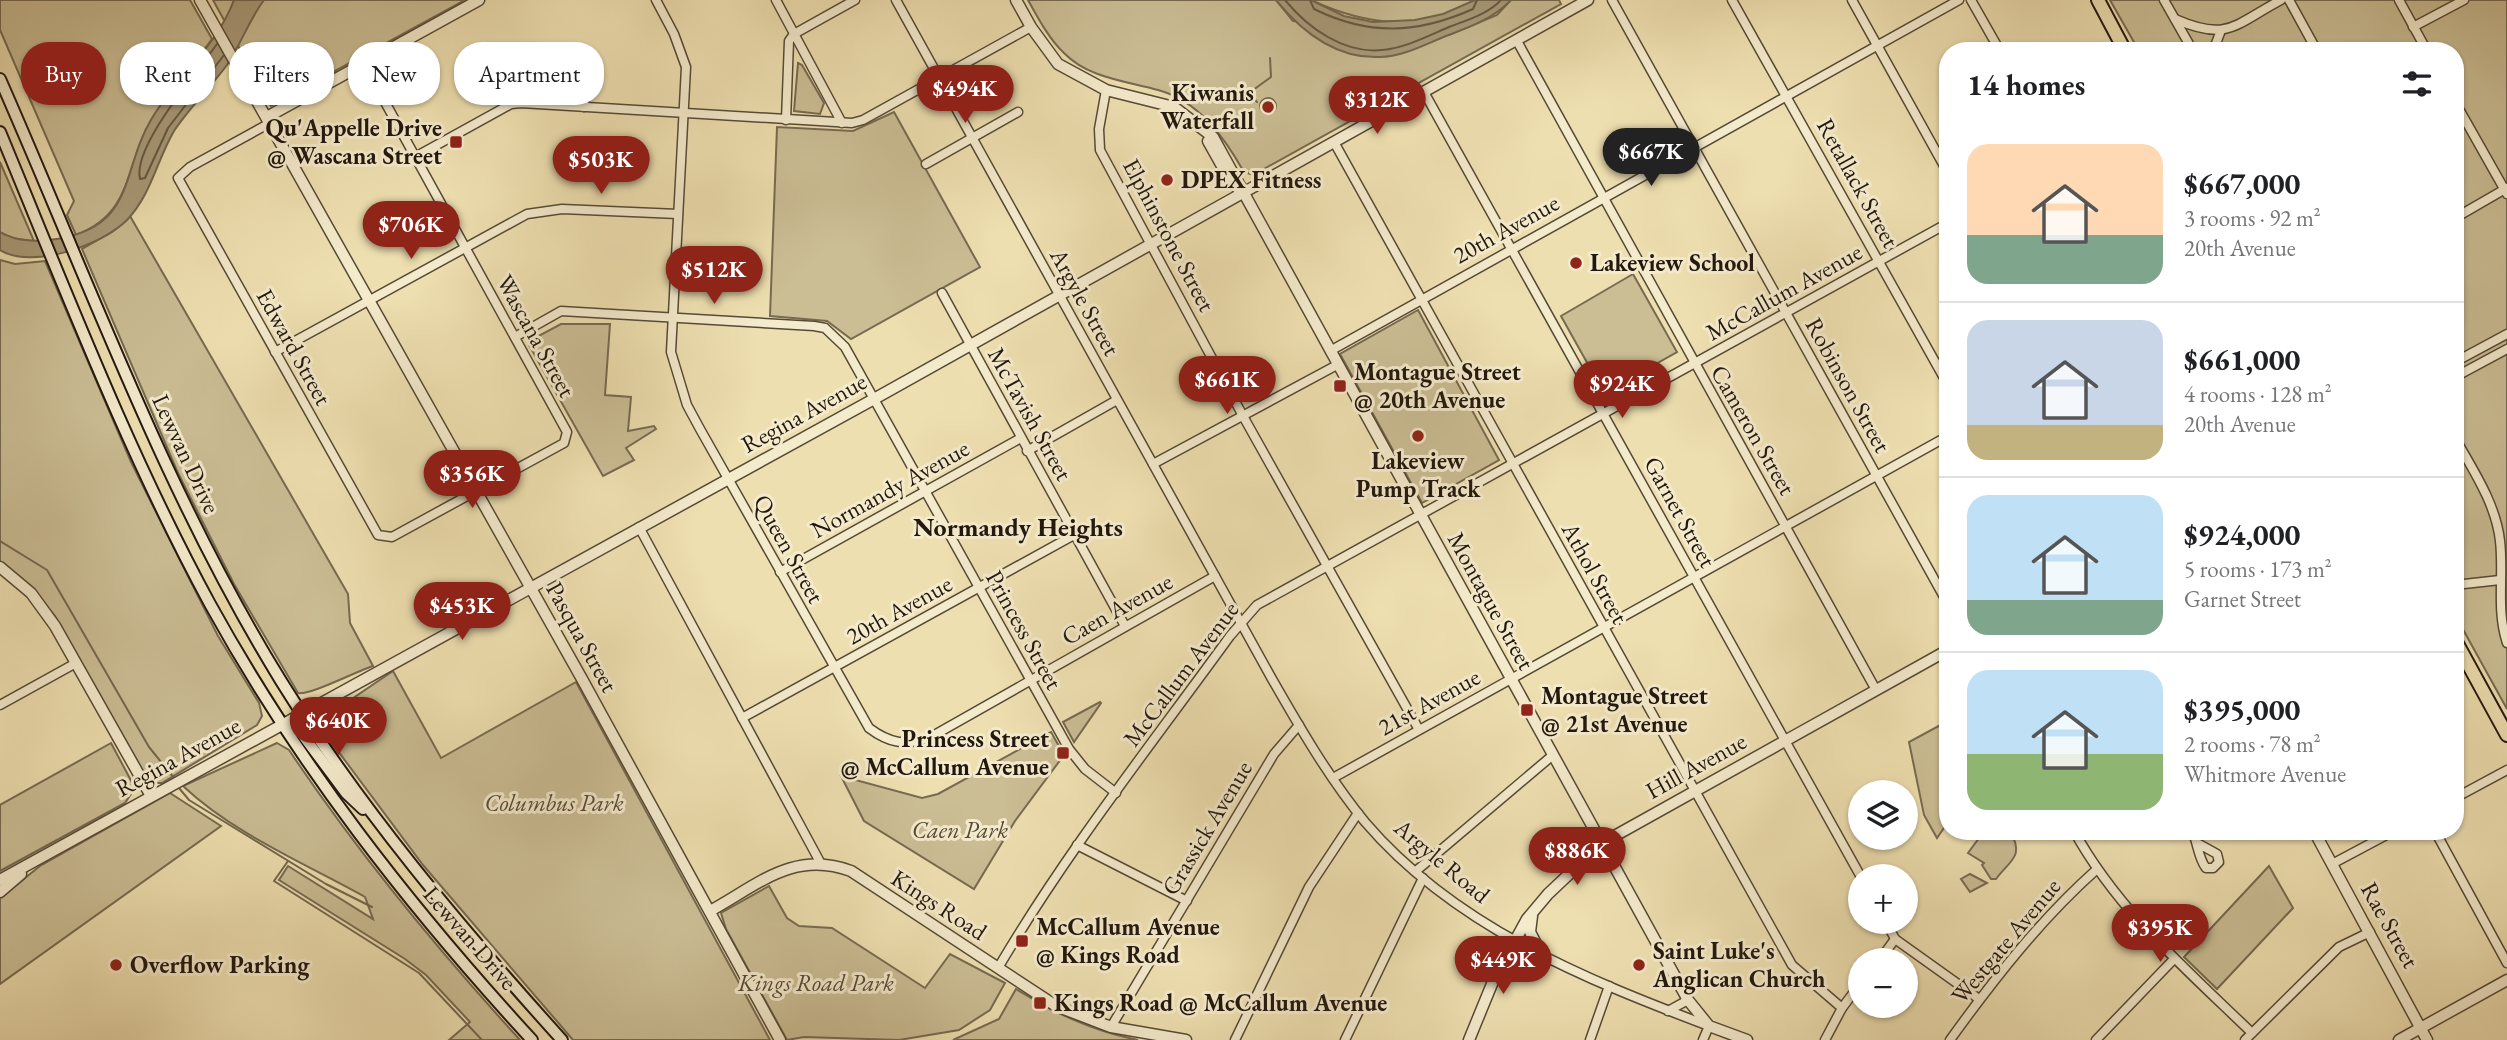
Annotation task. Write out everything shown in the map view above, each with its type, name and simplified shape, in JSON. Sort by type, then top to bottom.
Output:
[{"type":"main road","points":[[2098,0],[2120,42]]},
{"type":"main road","name":"Lewvan Drive","points":[[0,79],[190,514],[259,643],[302,713],[378,823],[485,955],[562,1040]]},
{"type":"main road","name":"Lewvan Drive","points":[[0,132],[124,428],[169,524],[211,604],[281,724],[399,887],[461,962],[532,1040]]},
{"type":"main road","points":[[2464,656],[2507,734]]},
{"type":"main road","name":"Lewvan Drive","points":[[281,724],[293,727],[302,734],[345,793],[378,823]]},
{"type":"street","points":[[404,42],[479,0]]},
{"type":"street","name":"Queen Street","points":[[656,0],[683,54],[686,67],[671,352],[687,405],[860,715],[879,735],[890,741],[912,744],[929,738]]},
{"type":"street","points":[[776,0],[842,123]]},
{"type":"street","points":[[786,120],[789,41],[794,34],[855,0]]},
{"type":"street","name":"Argyle Street","points":[[895,0],[1240,623]]},
{"type":"street","points":[[1016,0],[1031,27],[1058,64],[1106,90]]},
{"type":"street","name":"Regina Avenue","points":[[0,880],[874,399],[1588,0]]},
{"type":"street","name":"Robinson Street","points":[[1612,0],[1939,588]]},
{"type":"street","name":"Retallack Street","points":[[1732,0],[1788,95],[1939,369]]},
{"type":"street","points":[[1852,0],[1939,157]]},
{"type":"street","name":"20th Avenue","points":[[1329,351],[1959,0]]},
{"type":"street","points":[[1971,0],[1995,42]]},
{"type":"street","points":[[2164,0],[2188,42]]},
{"type":"street","points":[[2175,19],[2202,30],[2220,33],[2281,0]]},
{"type":"street","points":[[2289,0],[2312,42]]},
{"type":"street","points":[[2399,0],[2422,42]]},
{"type":"street","points":[[2413,27],[2464,0]]},
{"type":"street","name":"Pasqua Street","points":[[202,3],[530,587],[780,1040]]},
{"type":"street","points":[[535,105],[842,123],[863,120],[1031,27]]},
{"type":"street","points":[[2216,42],[2220,33]]},
{"type":"street","name":"Cameron Street","points":[[1517,41],[1693,364],[1876,690]]},
{"type":"street","points":[[268,120],[348,73]]},
{"type":"street","name":"Montague Street","points":[[1106,90],[1174,107],[1213,137],[1688,1000],[1709,1026]]},
{"type":"street","name":"Elphinstone Street","points":[[1106,90],[1099,129],[1100,150],[1243,416],[1418,728]]},
{"type":"street","name":"Garnet Street","points":[[1424,92],[1854,864]]},
{"type":"street","name":"Wascana Street","points":[[386,105],[567,432],[564,443],[476,491]]},
{"type":"street","points":[[415,157],[509,105]]},
{"type":"street","points":[[926,164],[1018,112]]},
{"type":"street","points":[[2464,118],[2506,190],[2464,213]]},
{"type":"street","name":"Edward Street","points":[[268,120],[190,167],[178,178],[377,534],[392,537],[476,491]]},
{"type":"street","name":"Athol Street","points":[[1334,142],[1791,965],[1842,1008]]},
{"type":"street","points":[[275,352],[527,214],[550,210],[678,214]]},
{"type":"street","name":"McCallum Avenue","points":[[998,968],[1038,900],[1077,845],[1240,623],[1257,605],[1939,228]]},
{"type":"street","name":"McTavish Street","points":[[942,293],[1019,439],[1125,626]]},
{"type":"street","name":"Princess Street","points":[[515,337],[561,311],[825,328],[845,346],[1069,749],[1085,769],[1116,793]]},
{"type":"street","points":[[2464,357],[2507,334]]},
{"type":"street","points":[[2464,372],[2507,349]]},
{"type":"street","points":[[1153,464],[1337,365]]},
{"type":"street","points":[[1027,451],[1117,400]]},
{"type":"street","name":"Normandy Avenue","points":[[780,572],[1019,439]]},
{"type":"street","name":"21st Avenue","points":[[1333,778],[1418,728],[1695,578],[1939,441]]},
{"type":"street","points":[[2464,456],[2494,514],[2500,541],[2501,614],[2507,643]]},
{"type":"street","points":[[639,527],[820,862],[790,867],[710,911]]},
{"type":"street","name":"20th Avenue","points":[[742,719],[1074,535]]},
{"type":"street","points":[[0,567],[32,593],[76,663],[151,796]]},
{"type":"street","name":"Caen Avenue","points":[[929,738],[1215,576]]},
{"type":"street","points":[[2464,584],[2500,580]]},
{"type":"street","name":"Argyle Road","points":[[1240,623],[1298,725],[1358,813],[1423,878],[1460,908],[1514,942],[1668,1011],[1747,1040]]},
{"type":"street","name":"Hill Avenue","points":[[1469,1040],[1494,979],[1532,912],[1602,843],[1939,655]]},
{"type":"street","points":[[0,705],[76,663]]},
{"type":"street","name":"Grassick Avenue","points":[[1111,1027],[1274,754],[1298,725]]},
{"type":"street","points":[[1416,871],[1553,755]]},
{"type":"street","points":[[2464,793],[2507,770]]},
{"type":"street","points":[[1236,1040],[1309,887],[1358,813]]},
{"type":"street","points":[[2079,840],[2096,870],[2174,959],[2252,1033]]},
{"type":"street","points":[[2197,840],[2199,844]]},
{"type":"street","name":"Rae Street","points":[[2319,840],[2422,1026],[2427,1040]]},
{"type":"street","points":[[2332,864],[2377,840]]},
{"type":"street","points":[[2440,840],[2507,963]]},
{"type":"street","points":[[1077,845],[1187,901]]},
{"type":"street","name":"Regina Avenue","points":[[0,892],[37,860]]},
{"type":"street","name":"Kings Road","points":[[820,862],[851,872],[1056,1006],[1111,1027],[1186,1040]]},
{"type":"street","name":"Westgate Avenue","points":[[1950,1040],[1979,999],[2056,906],[2096,870]]},
{"type":"street","points":[[1345,1040],[1423,878]]},
{"type":"street","points":[[1532,912],[1530,932],[1542,955]]},
{"type":"street","points":[[2245,1040],[2339,947],[2370,932]]},
{"type":"street","points":[[1892,934],[1895,939],[1979,999]]},
{"type":"street","points":[[1888,948],[1895,939]]},
{"type":"street","points":[[2096,1040],[2174,959]]},
{"type":"street","points":[[2399,1040],[2507,980]]},
{"type":"street","points":[[1590,1040],[1609,986]]},
{"type":"street","points":[[1668,1011],[1688,1000]]},
{"type":"street","points":[[1825,1040],[1848,1000]]},
{"type":"street","points":[[1703,1040],[1709,1026]]},
{"type":"green space","points":[[0,0],[190,0],[212,39],[210,42],[120,42],[120,105],[162,105],[144,135],[119,199],[109,213],[95,225],[76,235],[67,215],[74,201],[32,105],[106,105],[106,42],[21,42],[21,79],[0,30]]},
{"type":"green space","points":[[213,0],[465,0],[388,42],[348,42],[348,64],[334,72],[334,42],[236,42]]},
{"type":"green space","points":[[1028,0],[1276,0],[1293,21],[1449,35],[1497,15],[1511,0],[1559,0],[1561,4],[1253,175],[1244,172],[1209,122],[1186,103],[1158,90],[1096,73],[1074,61],[1053,41]]},
{"type":"green space","points":[[1311,0],[1475,0],[1434,17],[1393,22],[1352,15]]},
{"type":"green space","points":[[2110,0],[2507,0],[2507,709],[2464,631],[2464,42],[2134,42]]},
{"type":"green space","points":[[798,63],[802,65],[824,103],[820,114],[794,111]]},
{"type":"green space","points":[[894,112],[980,267],[851,339],[827,321],[770,316],[777,127],[853,131]]},
{"type":"green space","points":[[0,162],[34,241],[10,238],[0,232]]},
{"type":"green space","points":[[130,216],[348,594],[350,623],[373,666],[322,687],[298,693],[234,584],[178,473],[82,249],[112,232]]},
{"type":"green space","points":[[0,260],[15,264],[45,261],[131,462],[218,636],[259,703],[262,716],[257,725],[162,783],[147,779],[55,616],[35,592],[0,562]]},
{"type":"green space","points":[[1633,274],[1677,352],[1604,393],[1561,316]]},
{"type":"green space","points":[[1418,310],[1499,460],[1422,503],[1340,354]]},
{"type":"green space","points":[[561,324],[610,324],[605,395],[631,397],[628,431],[654,426],[656,429],[626,448],[634,460],[603,476],[529,345],[529,341]]},
{"type":"green space","name":"Columbus Park","points":[[393,671],[441,758],[576,682],[770,1040],[573,1040],[423,865],[323,731],[321,720]]},
{"type":"green space","points":[[1101,703],[1074,742],[1063,722]]},
{"type":"green space","points":[[1939,726],[1937,838],[1924,815],[1909,742]]},
{"type":"green space","name":"Caen Park","points":[[1051,732],[1064,755],[1015,821],[974,889],[864,821],[841,776],[922,798],[938,794]]},
{"type":"green space","points":[[111,743],[135,788],[125,803],[0,871],[0,805]]},
{"type":"green space","points":[[277,743],[289,750],[399,900],[520,1040],[449,1040],[470,1022],[426,975],[279,880],[288,866],[373,919],[365,897],[270,847],[224,819],[183,786]]},
{"type":"green space","points":[[170,793],[221,826],[0,984],[0,898],[40,866]]},
{"type":"green space","points":[[1978,840],[2014,840],[2016,847],[2014,858],[1996,879],[1991,879],[1982,865],[1984,863],[1968,853]]},
{"type":"green space","points":[[2269,866],[2293,908],[2217,989],[2184,957]]},
{"type":"green space","points":[[1970,874],[1987,883],[1970,892],[1961,879]]},
{"type":"green space","name":"Kings Road Park","points":[[769,886],[787,918],[799,926],[832,928],[925,988],[950,954],[1005,983],[990,1010],[959,1030],[899,1040],[804,1037],[787,1040],[726,929],[721,913]]},
{"type":"green space","points":[[1016,989],[1074,1020],[1105,1032],[1138,1040],[953,1040],[999,1019]]},
{"type":"water","points":[[234,0],[264,0],[241,42],[229,42],[229,62],[215,80],[215,42],[211,42],[227,17]]},
{"type":"water","points":[[1276,0],[1311,0],[1344,16],[1373,22],[1415,20],[1443,14],[1475,0],[1511,0],[1497,12],[1472,26],[1405,52],[1380,57],[1349,53],[1321,41],[1297,23]]},
{"type":"water","name":"Kiwanis Waterfall","points":[[1268,98],[1274,100],[1274,112],[1268,114],[1262,112],[1260,106],[1262,100]]},
{"type":"water","points":[[161,105],[194,105],[174,131],[142,200],[127,220],[101,238],[66,252],[30,257],[0,250],[0,232],[14,238],[42,241],[83,232],[101,222],[114,209],[122,194],[152,118]]},
{"type":"waterway","points":[[1257,102],[1249,93],[1271,77],[1270,58]]},
{"type":"waterway","points":[[0,541],[47,570],[149,747],[174,778]]},
{"type":"waterway","points":[[179,788],[189,800],[326,884],[372,907]]},
{"type":"waterway","points":[[288,861],[274,881],[419,973],[482,1040]]},
{"type":"place","name":"Kiwanis Waterfall","points":[[1268,107]]},
{"type":"place","name":"Qu'Appelle Drive @ Wascana Street","points":[[456,142]]},
{"type":"place","name":"DPEX Fitness","points":[[1167,180]]},
{"type":"place","name":"Lakeview School","points":[[1576,263]]},
{"type":"place","name":"Montague Street @ 20th Avenue","points":[[1340,386]]},
{"type":"place","name":"Lakeview Pump Track","points":[[1418,436]]},
{"type":"place","name":"Montague Street @ 21st Avenue","points":[[1527,710]]},
{"type":"place","name":"Princess Street @ McCallum Avenue","points":[[1063,753]]},
{"type":"place","name":"McCallum Avenue @ Kings Road","points":[[1022,941]]},
{"type":"place","name":"Overflow Parking","points":[[116,965]]},
{"type":"place","name":"Saint Luke's Anglican Church","points":[[1639,965]]},
{"type":"place","name":"Kings Road @ McCallum Avenue","points":[[1040,1003]]},
{"type":"district","name":"Normandy Heights","points":[[1018,527]]}]
